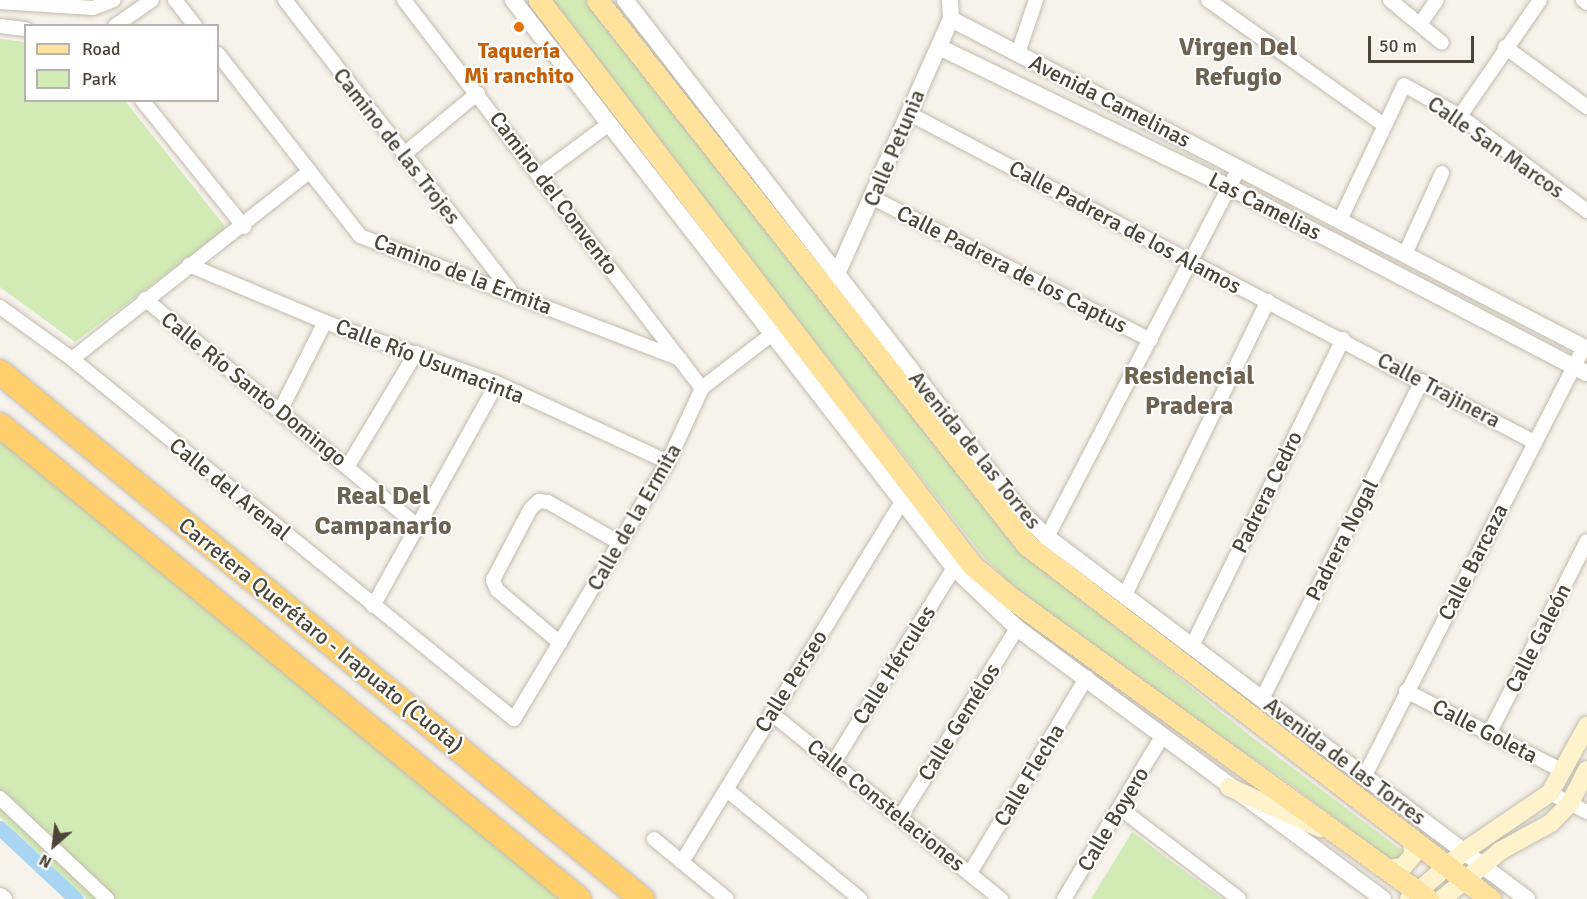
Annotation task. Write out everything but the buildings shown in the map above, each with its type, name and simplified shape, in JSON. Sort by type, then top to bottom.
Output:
[{"type":"highway","name":"Carretera Querétaro - Irapuato (Cuota)","points":[[0,372],[642,899]]},
{"type":"highway","name":"Carretera Querétaro - Irapuato (Cuota)","points":[[0,425],[579,899]]},
{"type":"main road","points":[[539,0],[972,565],[1011,598],[1388,869],[1418,896],[1447,865],[1466,850],[1550,793],[1587,726]]},
{"type":"main road","name":"Avenida de las Torres","points":[[597,0],[1027,545],[1490,899]]},
{"type":"main road","points":[[1442,899],[1483,865],[1551,823],[1570,803],[1587,770]]},
{"type":"main road","points":[[1229,787],[1350,842]]},
{"type":"main road","points":[[1388,869],[1403,867],[1413,855],[1412,838]]},
{"type":"street","points":[[0,2],[93,8],[114,0]]},
{"type":"street","points":[[119,24],[152,0]]},
{"type":"street","points":[[175,0],[193,24]]},
{"type":"street","name":"Camino de las Trojes","points":[[285,0],[510,291]]},
{"type":"street","name":"Camino del Convento","points":[[404,0],[478,93],[702,388]]},
{"type":"street","points":[[513,0],[954,568],[1017,628],[1087,677],[1161,738],[1383,899]]},
{"type":"street","name":"Avenida de las Torres","points":[[625,0],[1021,513],[1047,537],[1364,777],[1466,850],[1527,899]]},
{"type":"street","points":[[950,0],[951,19]]},
{"type":"street","points":[[1018,53],[1036,0]]},
{"type":"street","points":[[1208,0],[1384,125],[1340,220]]},
{"type":"street","points":[[1390,0],[1442,43]]},
{"type":"street","points":[[1420,24],[1437,0]]},
{"type":"street","points":[[1460,116],[1505,47],[1540,0]]},
{"type":"street","points":[[1583,0],[1587,3]]},
{"type":"street","name":"Calle Petunia","points":[[836,276],[873,198],[908,113],[951,19]]},
{"type":"street","name":"Avenida Camelinas","points":[[951,19],[1585,349]]},
{"type":"street","points":[[0,26],[24,29]]},
{"type":"street","name":"Las Camelias","points":[[939,47],[1229,187],[1580,370]]},
{"type":"street","points":[[1505,47],[1587,107]]},
{"type":"street","name":"Camino de la Ermita","points":[[219,55],[360,236],[510,291],[680,359]]},
{"type":"street","name":"Calle San Marcos","points":[[1384,125],[1404,86],[1460,116],[1587,211]]},
{"type":"street","points":[[403,154],[478,93]]},
{"type":"street","points":[[144,102],[244,226]]},
{"type":"street","name":"Calle Padrera de los Alamos","points":[[908,113],[1343,339]]},
{"type":"street","points":[[540,176],[609,124]]},
{"type":"street","points":[[1047,537],[1239,168]]},
{"type":"street","points":[[72,359],[189,265],[244,226],[310,171]]},
{"type":"street","points":[[1406,254],[1442,173]]},
{"type":"street","name":"Calle Padrera de los Captus","points":[[873,198],[1151,340]]},
{"type":"street","name":"Calle Río Usumacinta","points":[[189,265],[324,322],[497,383],[668,462]]},
{"type":"street","name":"Calle Río Santo Domingo","points":[[145,300],[280,409],[417,526]]},
{"type":"street","points":[[1125,595],[1268,301]]},
{"type":"street","name":"Calle del Arenal","points":[[0,306],[72,359],[514,719]]},
{"type":"street","points":[[280,409],[324,322]]},
{"type":"street","name":"Calle de la Ermita","points":[[514,719],[668,462],[702,388],[772,334]]},
{"type":"street","name":"Calle Trajinera","points":[[1343,339],[1534,442]]},
{"type":"street","name":"Padrera Cedro","points":[[1192,645],[1343,339]]},
{"type":"street","name":"Calle Barcaza","points":[[1364,777],[1534,442],[1580,370],[1585,349]]},
{"type":"street","points":[[348,466],[416,353]]},
{"type":"street","name":"Padrera Nogal","points":[[1262,699],[1422,381]]},
{"type":"street","points":[[373,606],[497,383]]},
{"type":"street","points":[[560,643],[497,590],[493,580],[531,508],[539,501],[548,502],[620,543]]},
{"type":"street","name":"Calle Perseo","points":[[682,862],[902,502]]},
{"type":"street","name":"Calle Galeón","points":[[1489,734],[1587,542]]},
{"type":"street","name":"Calle Hércules","points":[[834,762],[954,568]]},
{"type":"street","name":"Calle Gemélos","points":[[901,816],[1017,628]]},
{"type":"street","name":"Calle Flecha","points":[[970,873],[1087,677]]},
{"type":"street","name":"Calle Goleta","points":[[1406,691],[1563,771]]},
{"type":"street","name":"Calle Constelaciones","points":[[771,713],[1001,899]]},
{"type":"street","name":"Calle Boyero","points":[[1064,899],[1121,809],[1161,738]]},
{"type":"street","points":[[727,790],[860,899]]},
{"type":"street","points":[[1550,793],[1587,812]]},
{"type":"street","points":[[0,798],[107,899]]},
{"type":"street","points":[[1121,809],[1239,899]]},
{"type":"street","points":[[654,839],[727,899]]},
{"type":"street","points":[[0,896],[4,899]]},
{"type":"green space","points":[[548,0],[587,0],[1009,540],[1253,738],[1396,846],[1402,851],[1399,860],[1391,860],[1277,774],[1160,696],[1011,584],[982,555]]},
{"type":"green space","points":[[0,39],[24,42],[24,102],[126,102],[227,229],[75,342],[0,287]]},
{"type":"green space","points":[[0,441],[56,483],[564,899],[87,899],[0,817]]},
{"type":"green space","points":[[1132,832],[1222,899],[1091,899]]},
{"type":"waterway","points":[[0,828],[76,899]]},
{"type":"place","name":"Taquería Mi ranchito","points":[[519,27]]},
{"type":"district","name":"Virgen Del Refugio","points":[[1238,63]]},
{"type":"district","name":"Residencial Pradera","points":[[1189,392]]},
{"type":"district","name":"Real Del Campanario","points":[[383,512]]}]
